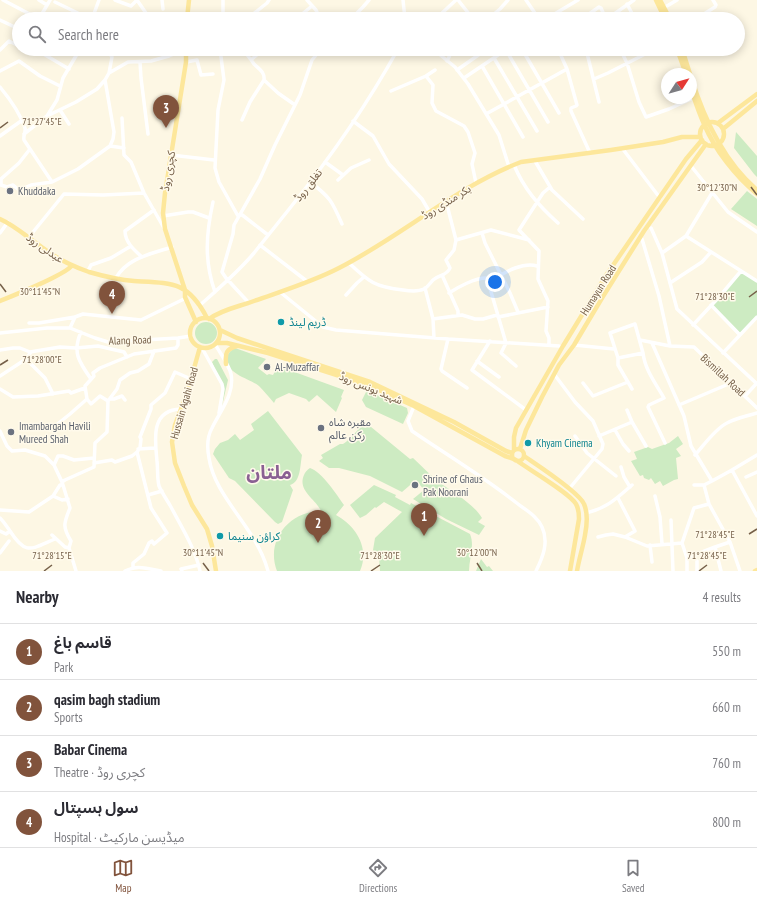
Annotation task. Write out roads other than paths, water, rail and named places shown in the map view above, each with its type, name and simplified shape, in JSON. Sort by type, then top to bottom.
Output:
[{"type":"main road","points":[[188,12],[189,0]]},
{"type":"main road","points":[[656,0],[662,12]]},
{"type":"main road","points":[[660,0],[666,12]]},
{"type":"main road","name":"کچری روڈ","points":[[185,290],[172,246],[165,230],[163,216],[165,193],[186,56]]},
{"type":"main road","points":[[680,56],[684,68]]},
{"type":"main road","points":[[684,56],[688,68]]},
{"type":"main road","points":[[697,93],[706,118],[718,140],[744,178],[757,190]]},
{"type":"main road","points":[[718,123],[723,129],[723,137],[719,143],[712,145],[706,144],[701,138],[700,130],[704,125],[709,122],[718,123],[757,94]]},
{"type":"main road","points":[[723,129],[757,101]]},
{"type":"main road","points":[[697,104],[704,124],[713,141],[732,168],[757,194]]},
{"type":"main road","name":"بکر منڈی روڈ","points":[[208,318],[222,311],[308,282],[349,263],[380,245],[446,200],[476,183],[520,162],[663,142],[682,137],[701,138]]},
{"type":"main road","name":"Humayun Road","points":[[513,451],[516,428],[563,346],[607,274],[701,138]]},
{"type":"main road","name":"Humayun Road","points":[[520,449],[526,430],[554,374],[574,345],[632,249],[706,144]]},
{"type":"main road","points":[[632,249],[651,228],[691,166]]},
{"type":"main road","name":"عبدلی روڈ","points":[[0,218],[8,222],[51,254],[72,265],[88,271],[116,278],[134,281],[170,283],[185,290],[190,293],[208,318]]},
{"type":"main road","points":[[0,301],[67,271],[72,265]]},
{"type":"main road","points":[[185,290],[186,298],[194,314],[196,322]]},
{"type":"main road","points":[[208,318],[216,322],[220,330],[220,335],[216,344],[209,348],[201,347],[195,344],[191,336],[192,328],[196,322],[201,319],[208,318]]},
{"type":"main road","name":"شہید یونس روڈ","points":[[220,330],[237,338],[370,382],[409,399],[506,451],[513,451]]},
{"type":"main road","name":"شہید یونس روڈ","points":[[216,344],[227,343],[239,346],[343,376],[368,385],[414,406],[504,456],[515,460],[562,491],[576,504],[579,519],[570,571]]},
{"type":"main road","points":[[226,364],[226,357],[229,350],[239,346]]},
{"type":"main road","name":"Hussain Agahi Road","points":[[201,347],[175,425],[172,442],[175,463],[184,486],[192,505],[208,529],[216,571]]},
{"type":"main road","points":[[524,456],[521,460],[515,460],[512,456],[513,451],[520,449],[524,452],[524,456],[569,489],[584,503],[586,513],[585,535],[577,571]]},
{"type":"street","points":[[3,0],[28,12]]},
{"type":"street","points":[[39,0],[47,5]]},
{"type":"street","points":[[43,12],[50,0]]},
{"type":"street","points":[[94,12],[99,0]]},
{"type":"street","points":[[115,0],[131,6],[137,0],[145,12]]},
{"type":"street","points":[[162,0],[163,9]]},
{"type":"street","points":[[223,0],[223,12]]},
{"type":"street","points":[[256,12],[269,0]]},
{"type":"street","points":[[307,0],[318,12]]},
{"type":"street","points":[[358,12],[369,0]]},
{"type":"street","points":[[403,0],[404,12]]},
{"type":"street","points":[[443,12],[457,0],[468,12]]},
{"type":"street","points":[[496,12],[508,0]]},
{"type":"street","points":[[526,0],[534,12]]},
{"type":"street","points":[[558,12],[578,0]]},
{"type":"street","points":[[616,12],[634,0]]},
{"type":"street","points":[[667,6],[677,0]]},
{"type":"street","points":[[707,12],[716,5],[713,0]]},
{"type":"street","points":[[55,2],[76,12]]},
{"type":"street","points":[[627,4],[631,12]]},
{"type":"street","points":[[305,12],[312,6]]},
{"type":"street","points":[[592,12],[599,7],[603,12]]},
{"type":"street","points":[[0,20],[12,26]]},
{"type":"street","points":[[0,50],[10,41],[12,42]]},
{"type":"street","points":[[47,56],[69,69]]},
{"type":"street","points":[[47,116],[57,100],[60,86],[76,56]]},
{"type":"street","points":[[24,134],[47,116],[97,89],[109,73],[111,56]]},
{"type":"street","points":[[109,73],[128,62],[140,62],[169,56]]},
{"type":"street","points":[[221,56],[224,80],[218,110],[214,160],[216,175],[239,215],[268,235]]},
{"type":"street","points":[[242,120],[250,102],[265,76],[249,56]]},
{"type":"street","points":[[252,59],[256,56]]},
{"type":"street","points":[[249,303],[227,280],[222,272],[233,234],[234,224],[260,179],[295,105],[307,78],[312,60],[315,56]]},
{"type":"street","name":"تغلق روڈ","points":[[199,306],[246,262],[310,182],[353,121],[394,56]]},
{"type":"street","points":[[441,56],[458,70],[464,78],[501,140],[509,167]]},
{"type":"street","points":[[446,61],[449,56]]},
{"type":"street","points":[[458,70],[477,56]]},
{"type":"street","points":[[464,78],[497,56]]},
{"type":"street","points":[[510,56],[548,122]]},
{"type":"street","points":[[527,56],[559,113]]},
{"type":"street","points":[[561,56],[567,69],[577,105],[571,108],[571,111],[590,153]]},
{"type":"street","points":[[588,56],[599,102]]},
{"type":"street","points":[[624,56],[639,102],[646,117],[680,104]]},
{"type":"street","points":[[594,78],[608,74],[639,56]]},
{"type":"street","points":[[494,58],[536,130]]},
{"type":"street","points":[[186,62],[197,60],[202,76],[213,74]]},
{"type":"street","points":[[0,71],[20,61],[40,76],[60,86]]},
{"type":"street","points":[[140,62],[148,134]]},
{"type":"street","points":[[482,66],[523,137]]},
{"type":"street","points":[[486,114],[567,69]]},
{"type":"street","points":[[391,91],[426,76],[435,70]]},
{"type":"street","points":[[426,76],[434,85],[432,103],[436,111],[464,126],[468,132],[475,153],[472,164],[476,183]]},
{"type":"street","points":[[30,149],[19,163],[1,179],[0,185],[7,187],[13,185],[19,190],[31,185],[52,182],[78,169],[110,146],[113,140],[114,132],[105,80]]},
{"type":"street","points":[[264,80],[295,105]]},
{"type":"street","points":[[0,87],[13,103],[25,130],[24,140],[52,182]]},
{"type":"street","points":[[60,110],[68,124]]},
{"type":"street","points":[[122,118],[125,156],[131,162],[144,193],[165,230]]},
{"type":"street","points":[[0,136],[21,121]]},
{"type":"street","points":[[353,121],[373,136],[388,164],[422,199],[429,211]]},
{"type":"street","points":[[110,146],[124,148]]},
{"type":"street","points":[[622,148],[660,198]]},
{"type":"street","points":[[171,155],[214,160]]},
{"type":"street","points":[[338,180],[351,168],[369,160]]},
{"type":"street","points":[[535,161],[550,187],[583,219]]},
{"type":"street","points":[[325,162],[343,175]]},
{"type":"street","points":[[514,165],[525,188],[536,203],[558,223]]},
{"type":"street","points":[[691,166],[728,212],[757,232]]},
{"type":"street","points":[[310,182],[329,197],[342,224]]},
{"type":"street","points":[[549,346],[549,338],[546,331],[548,301],[538,279],[539,251],[519,230],[543,193],[550,187]]},
{"type":"street","points":[[29,237],[64,194],[103,196],[144,193]]},
{"type":"street","points":[[662,254],[686,236],[712,193]]},
{"type":"street","points":[[349,263],[364,277],[378,286],[415,291],[425,288],[434,279],[449,271],[450,266],[446,260],[454,250],[456,240],[446,200]]},
{"type":"street","points":[[213,202],[209,218],[207,252],[214,292]]},
{"type":"street","points":[[142,257],[130,246],[125,231],[154,210]]},
{"type":"street","points":[[163,216],[193,212],[209,218]]},
{"type":"street","points":[[0,233],[8,222]]},
{"type":"street","points":[[651,228],[662,254],[677,309],[723,353],[756,381],[745,396]]},
{"type":"street","points":[[456,240],[492,230],[530,240]]},
{"type":"street","points":[[482,233],[485,243],[518,312]]},
{"type":"street","points":[[686,236],[757,281]]},
{"type":"street","points":[[642,239],[659,296],[670,346]]},
{"type":"street","points":[[88,271],[91,265],[111,258],[130,246]]},
{"type":"street","points":[[116,278],[127,264],[172,246]]},
{"type":"street","points":[[260,246],[308,282]]},
{"type":"street","points":[[670,284],[698,266],[711,252]]},
{"type":"street","points":[[449,293],[460,286],[480,279],[495,279],[501,274],[527,264],[538,266]]},
{"type":"street","points":[[693,325],[741,271]]},
{"type":"street","points":[[442,275],[458,311],[458,315]]},
{"type":"street","points":[[346,295],[364,277]]},
{"type":"street","points":[[487,278],[497,316],[506,342],[501,353],[516,366]]},
{"type":"street","points":[[425,288],[433,319],[434,338]]},
{"type":"street","points":[[280,292],[326,328],[336,330],[559,346]]},
{"type":"street","points":[[29,323],[39,323],[88,314],[109,318],[142,320],[186,298]]},
{"type":"street","points":[[711,305],[740,335]]},
{"type":"street","points":[[433,319],[458,315],[483,319],[548,307]]},
{"type":"street","points":[[70,328],[75,317]]},
{"type":"street","points":[[723,353],[757,317]]},
{"type":"street","points":[[632,389],[618,365],[618,358],[610,333],[634,324],[640,340],[644,359],[655,385],[664,398],[649,405],[648,407],[664,443]]},
{"type":"street","name":"Alang Road","points":[[0,332],[46,328],[70,328],[108,342],[191,336]]},
{"type":"street","points":[[81,332],[77,340],[76,348],[79,358],[91,379]]},
{"type":"street","points":[[125,400],[122,396],[104,400],[100,396],[90,404],[85,388],[87,383],[94,376],[93,373],[100,368],[134,354],[176,348],[178,345],[178,338]]},
{"type":"street","points":[[448,339],[440,369],[467,388]]},
{"type":"street","name":"Bismillah Road","points":[[640,340],[670,346],[694,347],[757,408]]},
{"type":"street","points":[[490,341],[472,370],[526,410]]},
{"type":"street","points":[[652,343],[684,416],[691,446],[695,455],[712,481]]},
{"type":"street","points":[[216,344],[232,376],[231,387],[226,403],[208,438],[208,451],[211,470],[220,488],[257,544],[268,571]]},
{"type":"street","points":[[574,345],[614,349]]},
{"type":"street","points":[[0,350],[20,348],[31,352],[60,347],[76,348],[98,346],[124,352],[127,357]]},
{"type":"street","points":[[201,347],[222,384],[223,389],[219,414]]},
{"type":"street","points":[[0,510],[29,512],[53,496],[60,485],[94,467],[95,443],[107,432],[109,400],[117,389],[120,380],[130,373],[138,371],[149,364],[154,351]]},
{"type":"street","points":[[0,376],[26,359],[31,352]]},
{"type":"street","points":[[618,358],[643,353]]},
{"type":"street","points":[[26,359],[45,378],[54,394]]},
{"type":"street","points":[[477,361],[499,377]]},
{"type":"street","points":[[94,463],[112,460],[115,462],[132,456],[138,451],[141,443],[140,438],[151,406],[165,393],[175,372],[191,379]]},
{"type":"street","points":[[554,374],[575,402],[593,421],[603,447],[569,489]]},
{"type":"street","points":[[583,383],[593,396],[628,382]]},
{"type":"street","points":[[679,405],[731,383]]},
{"type":"street","points":[[0,389],[13,397],[38,396],[68,391],[71,393],[85,388]]},
{"type":"street","points":[[50,430],[87,398]]},
{"type":"street","points":[[414,406],[408,421],[412,431],[475,471],[536,518],[542,527],[545,543],[543,555],[536,571]]},
{"type":"street","points":[[181,409],[174,409],[161,418],[155,431],[155,448],[158,462],[159,483],[194,550],[200,571]]},
{"type":"street","points":[[626,410],[646,446]]},
{"type":"street","points":[[695,455],[707,440],[725,423],[757,413]]},
{"type":"street","points":[[599,436],[632,422]]},
{"type":"street","points":[[615,430],[629,451]]},
{"type":"street","points":[[0,432],[12,452],[25,450],[39,453],[45,456],[54,465],[68,499],[70,508],[64,519],[65,530],[71,541],[69,548],[76,571]]},
{"type":"street","points":[[575,436],[587,453],[616,476]]},
{"type":"street","points":[[138,451],[155,448]]},
{"type":"street","points":[[133,567],[133,563],[144,554],[149,543],[152,541],[154,544],[167,533],[152,508],[138,451]]},
{"type":"street","points":[[694,485],[704,485],[757,455]]},
{"type":"street","points":[[54,465],[58,456],[63,456],[74,460],[94,458]]},
{"type":"street","points":[[586,513],[596,511],[610,504],[631,486],[624,477],[621,467]]},
{"type":"street","points":[[732,470],[757,516]]},
{"type":"street","points":[[746,477],[757,472]]},
{"type":"street","points":[[704,485],[709,504],[730,542],[740,571]]},
{"type":"street","points":[[148,494],[162,491]]},
{"type":"street","points":[[53,496],[62,500],[68,499]]},
{"type":"street","points":[[655,496],[660,517],[662,544]]},
{"type":"street","points":[[618,498],[635,531],[625,537]]},
{"type":"street","points":[[687,571],[687,558],[682,543],[694,508],[709,504]]},
{"type":"street","points":[[0,518],[24,548],[29,549],[55,539]]},
{"type":"street","points":[[671,520],[673,571]]},
{"type":"street","points":[[0,531],[6,534],[10,531]]},
{"type":"street","points":[[598,537],[609,534],[625,537],[647,546],[682,543]]},
{"type":"street","points":[[52,535],[65,547],[69,548]]},
{"type":"street","points":[[0,553],[9,541]]},
{"type":"street","points":[[687,558],[730,542]]},
{"type":"street","points":[[650,545],[652,562]]},
{"type":"street","points":[[715,547],[721,571]]},
{"type":"street","points":[[697,562],[697,571]]},
{"type":"street","points":[[182,571],[181,569],[199,565]]},
{"type":"street","points":[[125,571],[133,567],[146,567],[161,571]]},
{"type":"place","name":"Babar Cinema","points":[[166,128]]},
{"type":"place","name":"Khuddaka","points":[[10,191]]},
{"type":"place","name":"سول ہسپتال","points":[[112,314]]},
{"type":"place","name":"ڈریم لینڈ","points":[[281,322]]},
{"type":"place","name":"Al-Muzaffar","points":[[267,367]]},
{"type":"place","name":"مقبرہ شاہ رکن عالم","points":[[321,428]]},
{"type":"place","name":"Imambargah Havili Mureed Shah","points":[[11,432]]},
{"type":"place","name":"Khyam Cinema","points":[[528,443]]},
{"type":"place","name":"Shrine of Ghaus Pak Noorani","points":[[415,485]]},
{"type":"place","name":"کراؤن سنیما","points":[[220,536]]},
{"type":"place","name":"قاسم باغ","points":[[424,536]]},
{"type":"place","name":"qasim bagh stadium","points":[[318,543]]},
{"type":"district","name":"ملتان","points":[[269,472]]}]
